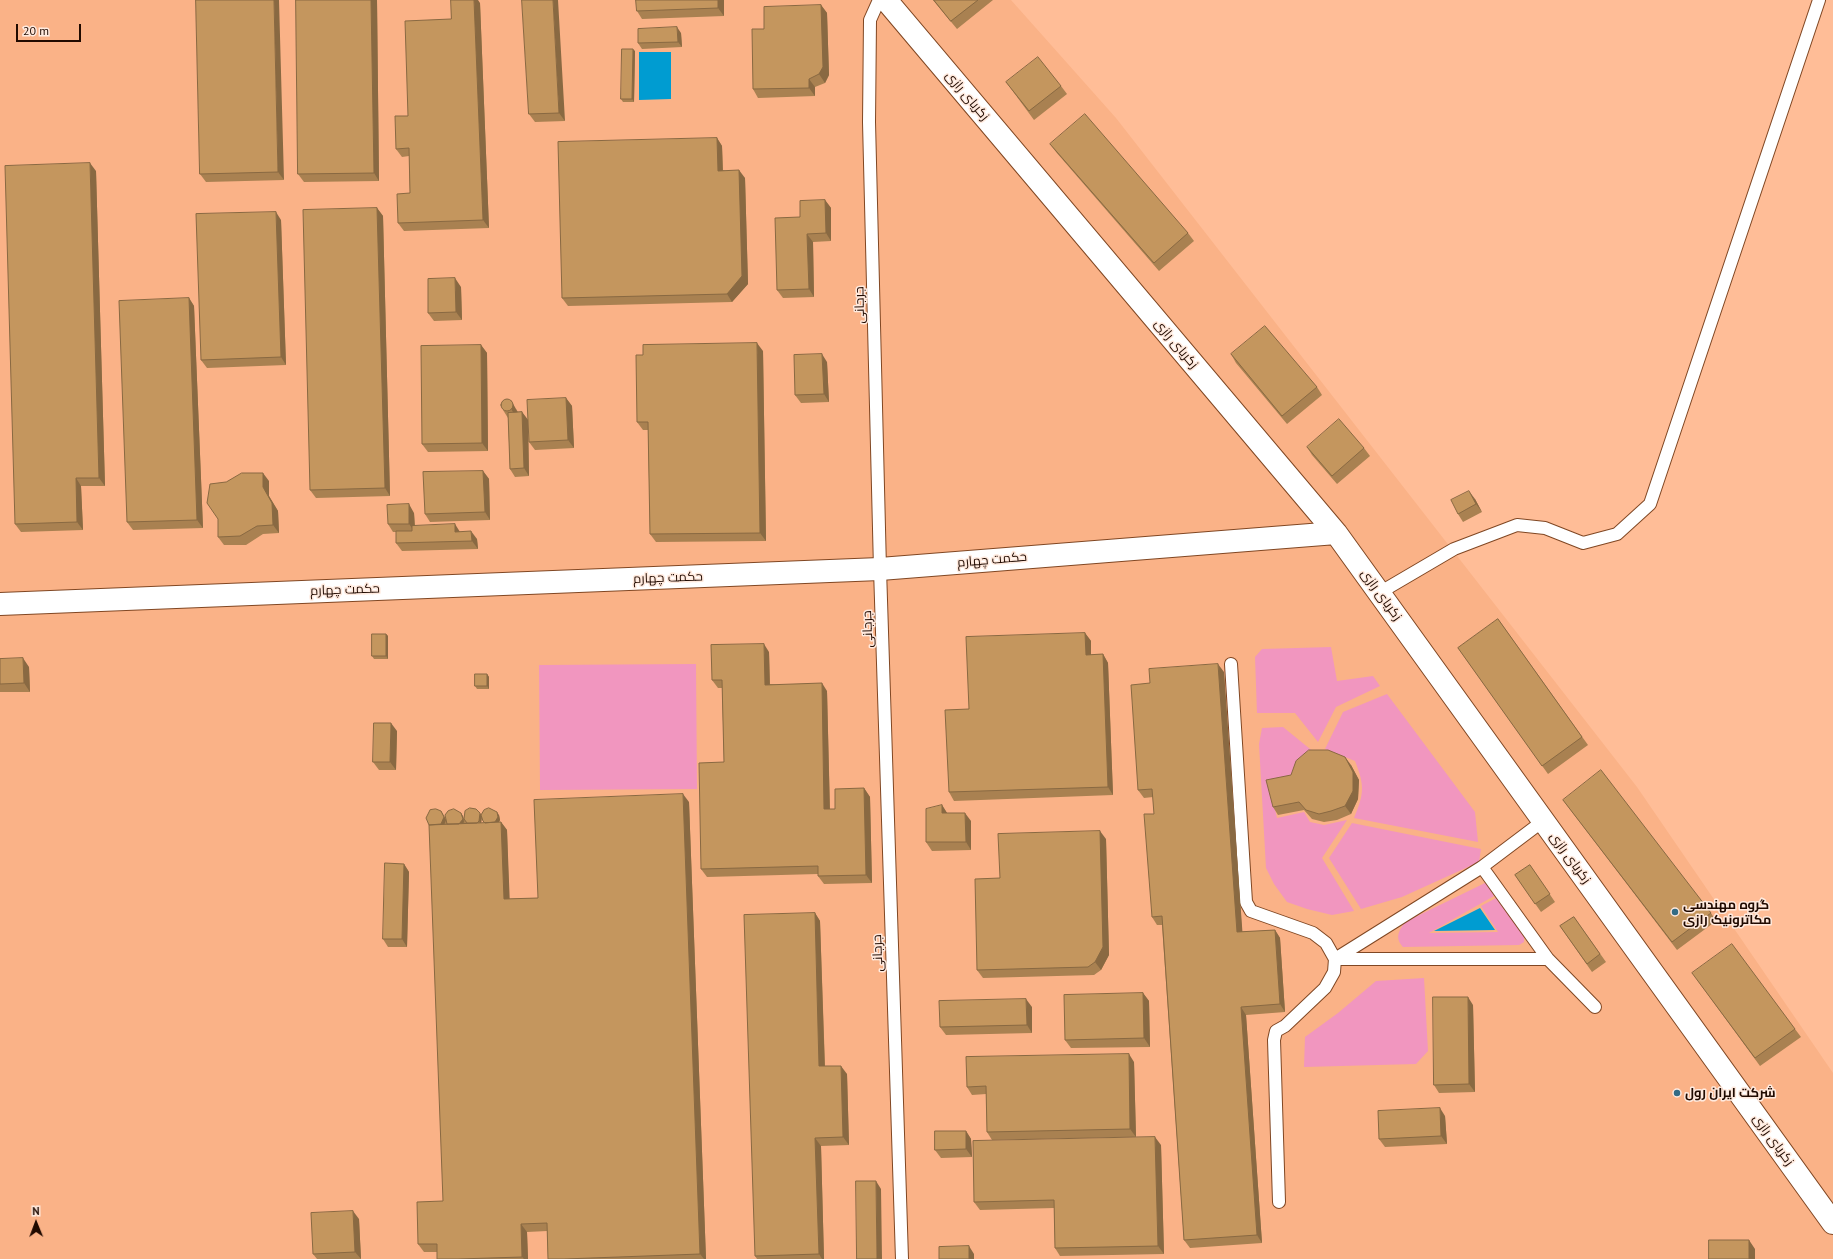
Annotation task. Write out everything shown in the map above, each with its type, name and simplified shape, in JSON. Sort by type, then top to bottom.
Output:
[{"type":"street","name":"زکریای رازی","points":[[886,0],[1336,533],[1833,1223]]},
{"type":"street","name":"حکمت چهارم","points":[[0,604],[880,569],[1336,533]]},
{"type":"lane","name":"جرجانی","points":[[879,0],[870,20],[869,122],[880,569],[902,1259]]},
{"type":"lane","points":[[1379,593],[1454,549],[1517,524],[1545,528],[1583,543],[1617,534],[1650,504],[1819,0]]},
{"type":"lane","points":[[1231,664],[1246,902],[1251,911],[1314,933],[1326,943],[1334,958],[1334,972],[1325,988],[1285,1026],[1276,1031],[1274,1040],[1279,1202]]},
{"type":"lane","points":[[1334,958],[1482,867],[1544,821]]},
{"type":"lane","points":[[1482,867],[1548,959],[1596,1006]]},
{"type":"lane","points":[[1334,958],[1548,959]]},
{"type":"shaded area","points":[[0,0],[1011,0],[1116,118],[1637,787],[1833,1073],[1833,1259],[0,1259]]},
{"type":"shaded area","points":[[1331,647],[1337,681],[1373,676],[1380,686],[1336,707],[1318,742],[1295,713],[1257,713],[1255,657],[1262,649]]},
{"type":"shaded area","points":[[696,664],[697,789],[540,790],[539,665]]},
{"type":"shaded area","points":[[1387,694],[1475,812],[1478,842],[1354,818],[1360,802],[1362,790],[1362,784],[1355,761],[1325,749],[1343,712]]},
{"type":"shaded area","points":[[1283,727],[1315,753],[1295,778],[1270,787],[1277,818],[1304,812],[1310,822],[1324,825],[1347,820],[1322,858],[1354,911],[1332,915],[1287,902],[1274,884],[1266,868],[1259,744],[1262,728]]},
{"type":"shaded area","points":[[1352,823],[1481,849],[1479,862],[1402,897],[1361,909],[1329,858]]},
{"type":"shaded area","points":[[1487,882],[1494,896],[1429,933],[1498,932],[1481,906],[1498,897],[1524,937],[1524,942],[1519,945],[1403,947],[1399,941],[1398,935],[1405,922]]},
{"type":"shaded area","points":[[1424,978],[1428,1051],[1416,1064],[1304,1067],[1305,1037],[1338,1013],[1376,981]]},
{"type":"water","points":[[639,52],[671,52],[671,99],[639,100]]},
{"type":"water","points":[[1480,908],[1495,930],[1434,931]]},
{"type":"building","points":[[196,0],[274,0],[278,172],[200,174]]},
{"type":"building","points":[[296,0],[371,0],[374,173],[298,174]]},
{"type":"building","points":[[451,0],[474,0],[483,220],[398,223],[397,194],[410,193],[409,148],[396,149],[395,116],[408,116],[405,21],[451,19]]},
{"type":"building","points":[[522,0],[553,0],[559,113],[529,114]]},
{"type":"building","points":[[636,0],[718,0],[718,8],[637,11]]},
{"type":"building","points":[[934,0],[978,0],[951,21]]},
{"type":"building","points":[[821,5],[823,67],[819,74],[809,79],[809,88],[753,89],[752,29],[764,29],[764,7]]},
{"type":"building","points":[[677,27],[678,42],[638,43],[638,29]]},
{"type":"building","points":[[622,49],[633,49],[632,99],[621,99]]},
{"type":"building","points":[[1038,57],[1061,86],[1029,111],[1006,82]]},
{"type":"building","points":[[1085,114],[1188,233],[1154,263],[1050,144]]},
{"type":"building","points":[[717,138],[718,171],[739,170],[742,276],[727,294],[562,298],[558,142]]},
{"type":"building","points":[[90,163],[99,478],[76,478],[77,522],[15,524],[5,166]]},
{"type":"building","points":[[825,200],[826,233],[807,234],[809,289],[777,290],[775,218],[800,217],[800,201]]},
{"type":"building","points":[[377,208],[385,488],[310,490],[303,210]]},
{"type":"building","points":[[276,212],[281,357],[201,360],[196,214]]},
{"type":"building","points":[[455,278],[456,312],[428,313],[428,279]]},
{"type":"building","points":[[189,298],[197,520],[127,522],[119,301]]},
{"type":"building","points":[[1265,326],[1317,387],[1282,416],[1231,354]]},
{"type":"building","points":[[757,343],[760,533],[650,534],[648,422],[637,422],[636,355],[643,355],[643,345]]},
{"type":"building","points":[[481,345],[482,443],[422,444],[421,346]]},
{"type":"building","points":[[822,354],[824,394],[795,395],[794,355]]},
{"type":"building","points":[[566,398],[568,440],[529,442],[527,400]]},
{"type":"building","points":[[507,399],[511,401],[513,405],[511,409],[507,411],[503,409],[501,405],[503,401]]},
{"type":"building","points":[[522,412],[524,468],[510,469],[508,413]]},
{"type":"building","points":[[1339,419],[1364,448],[1332,476],[1307,447]]},
{"type":"building","points":[[483,471],[485,512],[425,514],[423,472]]},
{"type":"building","points":[[242,473],[263,473],[263,487],[272,503],[273,525],[257,526],[240,536],[218,537],[218,519],[207,503],[210,484],[226,482]]},
{"type":"building","points":[[1469,491],[1476,504],[1458,514],[1451,500]]},
{"type":"building","points":[[409,504],[409,524],[388,524],[387,505]]},
{"type":"building","points":[[455,524],[455,532],[471,531],[472,541],[396,543],[396,531],[412,531],[412,526]]},
{"type":"building","points":[[1498,619],[1582,737],[1542,766],[1458,648]]},
{"type":"building","points":[[1085,633],[1086,655],[1103,654],[1108,787],[949,792],[945,710],[969,709],[966,637]]},
{"type":"building","points":[[372,634],[386,634],[386,656],[372,656]]},
{"type":"building","points":[[764,644],[765,685],[822,683],[824,809],[835,809],[835,789],[864,788],[866,875],[818,876],[818,866],[701,869],[699,763],[724,762],[722,680],[712,680],[711,645]]},
{"type":"building","points":[[23,658],[24,683],[0,684],[0,659]]},
{"type":"building","points":[[1218,664],[1237,932],[1275,930],[1280,1004],[1241,1007],[1257,1235],[1184,1240],[1162,916],[1152,917],[1144,814],[1154,814],[1152,789],[1138,790],[1131,685],[1150,683],[1149,669]]},
{"type":"building","points":[[475,674],[487,674],[487,686],[475,686]]},
{"type":"building","points":[[374,723],[391,723],[390,762],[373,762]]},
{"type":"building","points":[[1309,750],[1328,750],[1345,757],[1353,772],[1353,791],[1345,806],[1319,814],[1306,810],[1299,802],[1273,807],[1266,780],[1291,775],[1296,761]]},
{"type":"building","points":[[1601,770],[1711,913],[1672,942],[1563,800]]},
{"type":"building","points":[[683,794],[700,1254],[548,1259],[547,1223],[521,1224],[522,1257],[437,1259],[437,1244],[418,1244],[417,1202],[443,1201],[429,825],[501,822],[504,899],[538,898],[534,800]]},
{"type":"building","points":[[942,805],[942,813],[965,813],[966,842],[926,842],[926,809]]},
{"type":"building","points":[[470,808],[476,809],[480,813],[479,821],[477,823],[467,823],[464,819],[465,811]]},
{"type":"building","points":[[489,808],[497,812],[498,817],[495,822],[485,823],[481,815],[484,810]]},
{"type":"building","points":[[436,809],[441,811],[444,817],[441,824],[429,825],[426,818],[430,810]]},
{"type":"building","points":[[454,809],[461,813],[463,819],[459,824],[447,824],[445,815],[448,811]]},
{"type":"building","points":[[1100,831],[1103,947],[1095,962],[1088,967],[977,970],[975,879],[1000,878],[998,834]]},
{"type":"building","points":[[385,863],[404,864],[402,939],[383,939]]},
{"type":"building","points":[[1530,865],[1550,894],[1535,904],[1515,875]]},
{"type":"building","points":[[815,913],[819,1066],[841,1066],[843,1137],[815,1138],[819,1254],[755,1256],[744,915]]},
{"type":"building","points":[[1574,917],[1600,954],[1587,964],[1560,926]]},
{"type":"building","points":[[1732,944],[1795,1029],[1755,1058],[1692,973]]},
{"type":"building","points":[[1143,993],[1144,1038],[1065,1040],[1064,995]]},
{"type":"building","points":[[1433,997],[1468,997],[1469,1084],[1434,1085]]},
{"type":"building","points":[[1026,999],[1027,1025],[940,1027],[939,1001]]},
{"type":"building","points":[[1129,1054],[1130,1129],[987,1132],[986,1086],[967,1087],[966,1057]]},
{"type":"building","points":[[1440,1108],[1441,1136],[1379,1139],[1378,1111]]},
{"type":"building","points":[[935,1131],[966,1131],[966,1149],[935,1150]]},
{"type":"building","points":[[1155,1137],[1158,1246],[1055,1248],[1054,1200],[974,1202],[973,1141]]},
{"type":"building","points":[[856,1181],[876,1181],[877,1259],[857,1259]]},
{"type":"building","points":[[353,1211],[355,1252],[313,1254],[311,1213]]},
{"type":"building","points":[[1709,1240],[1749,1240],[1749,1259],[1709,1259]]},
{"type":"building","points":[[969,1246],[969,1259],[939,1259],[939,1247]]},
{"type":"place","name":"گروه مهندسی مکاترونیک رازی","points":[[1675,912]]},
{"type":"place","name":"شرکت ایران رول","points":[[1677,1093]]}]
